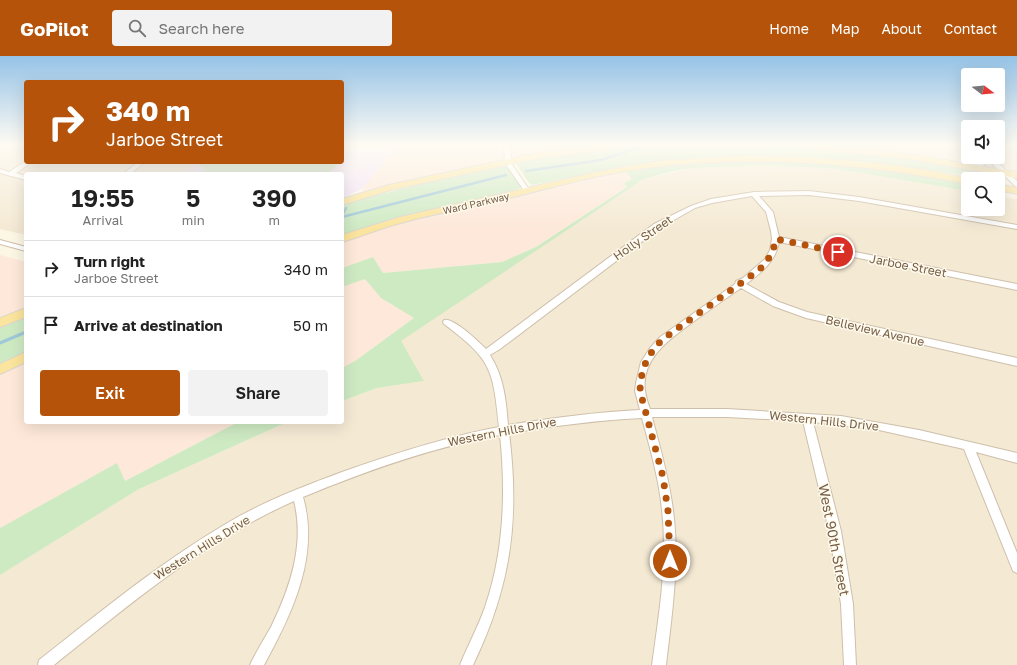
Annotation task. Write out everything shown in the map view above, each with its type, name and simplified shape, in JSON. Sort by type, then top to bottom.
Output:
[{"type":"main road","points":[[344,201],[389,188],[458,173]]},
{"type":"main road","name":"Ward Parkway","points":[[344,237],[400,220],[599,173]]},
{"type":"main road","name":"Ward Parkway","points":[[929,173],[961,179]]},
{"type":"main road","points":[[947,173],[961,176]]},
{"type":"main road","points":[[1005,188],[1017,191]]},
{"type":"main road","points":[[0,323],[24,313]]},
{"type":"main road","points":[[0,369],[24,358]]},
{"type":"street","points":[[515,173],[528,191]]},
{"type":"street","points":[[10,174],[24,178]]},
{"type":"street","points":[[1005,174],[1017,185]]},
{"type":"street","name":"Holly Street","points":[[485,354],[497,347],[657,226],[693,207],[712,201],[754,194],[788,192],[829,195],[1017,227]]},
{"type":"street","points":[[659,665],[669,586],[670,548],[668,511],[663,477],[640,391],[640,379],[644,365],[652,351],[663,339],[759,270],[768,261],[774,250],[776,239],[775,231],[769,212],[754,194]]},
{"type":"street","name":"Jarboe Street","points":[[776,239],[1017,287]]},
{"type":"street","points":[[0,242],[24,248]]},
{"type":"street","name":"Belleview Avenue","points":[[740,283],[776,304],[806,315],[1017,362]]},
{"type":"street","points":[[447,322],[466,336],[485,354],[495,371],[504,429],[510,489],[506,542],[495,596],[484,626],[466,665]]},
{"type":"street","name":"Western Hills Drive","points":[[44,665],[130,595],[185,556],[230,527],[297,494],[357,470],[429,447],[504,429],[579,417],[646,412],[716,412],[855,422],[898,430],[1017,458]]},
{"type":"street","name":"West 90th Street","points":[[807,418],[835,531],[847,604],[850,665]]},
{"type":"street","points":[[968,446],[1017,567]]},
{"type":"street","points":[[257,665],[287,606],[297,574],[303,541],[302,515],[297,494]]},
{"type":"shaded area","points":[[0,173],[24,173],[24,235],[0,229]]},
{"type":"shaded area","points":[[344,173],[375,173],[362,189],[344,197]]},
{"type":"shaded area","points":[[375,173],[446,173],[364,192],[362,189]]},
{"type":"shaded area","points":[[614,173],[627,173],[632,179],[624,183],[628,186],[536,247],[502,262],[383,273],[373,257],[344,267],[344,241],[388,227]]},
{"type":"shaded area","points":[[668,173],[863,173],[961,190],[961,216],[1005,216],[1005,197],[1017,199],[1017,665],[0,665],[0,575],[139,489],[283,424],[344,424],[344,400],[377,388],[424,381],[400,341],[643,179]]},
{"type":"shaded area","points":[[0,255],[24,261],[24,308],[0,317]]},
{"type":"shaded area","points":[[365,278],[381,298],[414,318],[355,361],[344,367],[344,286]]},
{"type":"shaded area","points":[[24,362],[24,424],[234,424],[125,481],[117,463],[0,528],[0,372]]},
{"type":"green space","points":[[468,173],[512,173],[521,186],[520,188],[344,234],[344,203]]},
{"type":"green space","points":[[523,173],[588,173],[532,185]]},
{"type":"green space","points":[[627,173],[665,173],[643,179],[401,341],[424,381],[377,388],[344,400],[344,367],[355,361],[414,318],[381,298],[365,279],[344,286],[344,267],[373,257],[383,273],[502,262],[536,247],[627,187],[624,183],[632,179]]},
{"type":"green space","points":[[863,173],[910,173],[961,182],[961,190]]},
{"type":"green space","points":[[24,317],[24,354],[0,365],[0,326]]},
{"type":"green space","points":[[234,424],[283,424],[139,489],[0,575],[0,528],[117,463],[125,481]]},
{"type":"waterway","points":[[344,216],[506,175]]},
{"type":"waterway","points":[[344,212],[346,208]]},
{"type":"waterway","points":[[0,343],[24,333]]},
{"type":"route","points":[[670,561],[668,511],[663,477],[640,391],[640,379],[644,365],[652,351],[663,339],[759,270],[768,261],[774,250],[776,239],[838,252]]}]
